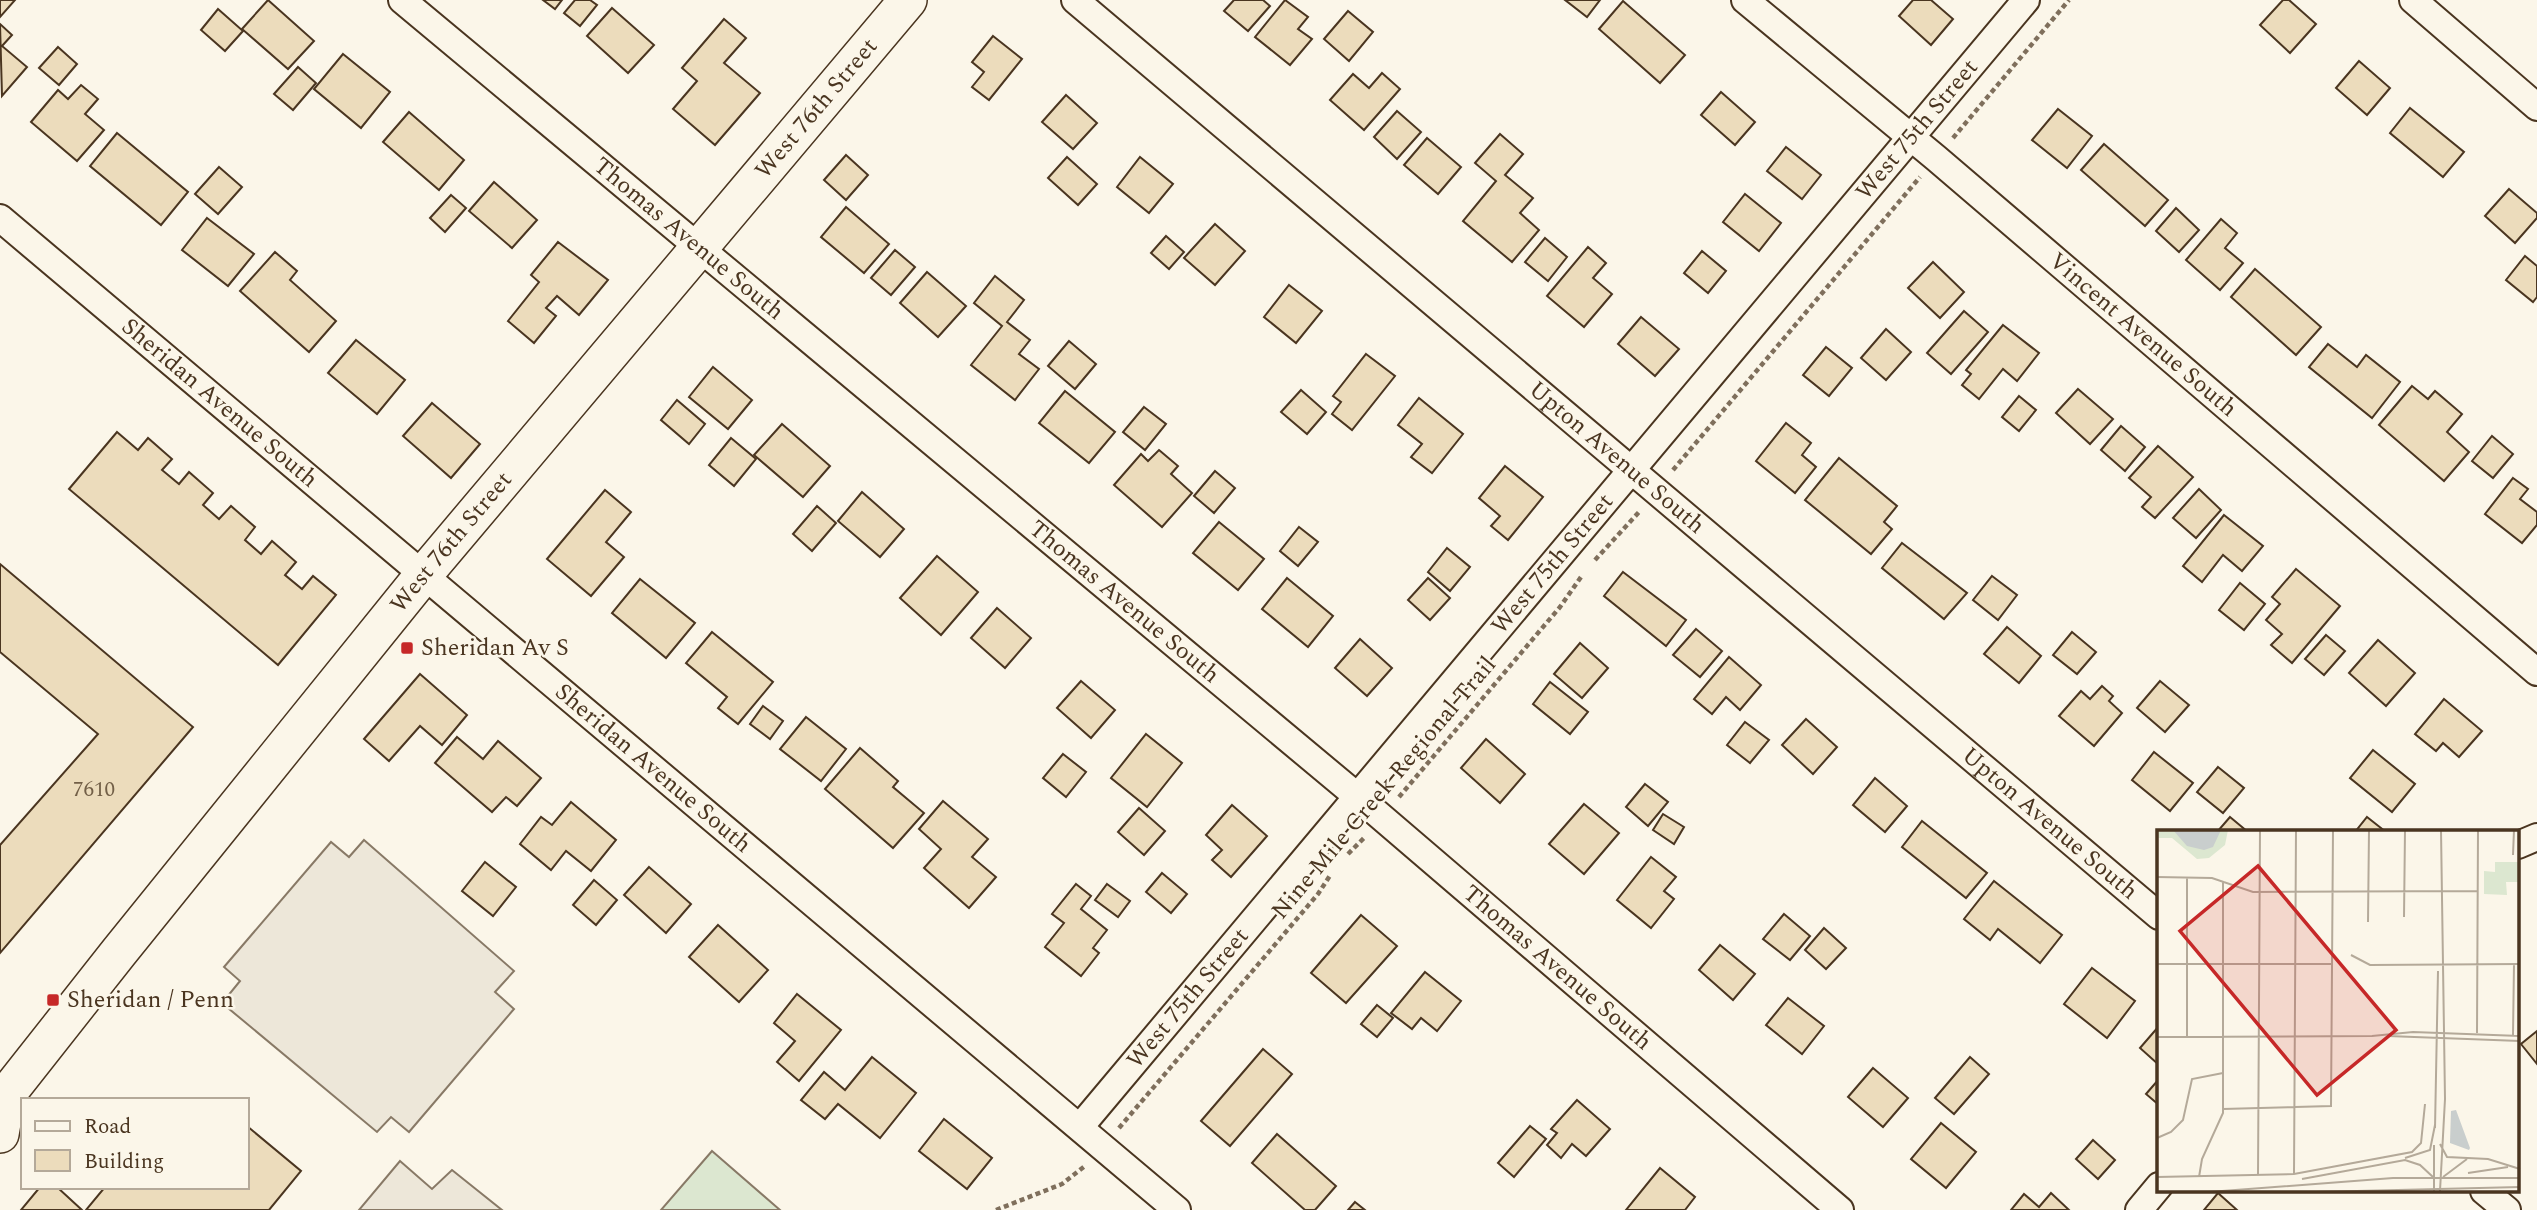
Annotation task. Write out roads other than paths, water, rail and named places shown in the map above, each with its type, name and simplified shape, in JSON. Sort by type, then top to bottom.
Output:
[{"type":"street","name":"Thomas Avenue South","points":[[402,0],[1358,797],[1840,1210]]},
{"type":"street","name":"West 76th Street","points":[[0,1134],[3,1095],[425,573],[908,0]]},
{"type":"street","name":"Upton Avenue South","points":[[1075,0],[2157,914]]},
{"type":"street","name":"Vincent Avenue South","points":[[1745,0],[1936,158],[2537,672]]},
{"type":"street","name":"West 75th Street","points":[[1080,1127],[2025,0]]},
{"type":"street","points":[[2413,0],[2537,107]]},
{"type":"street","name":"Sheridan Avenue South","points":[[0,218],[425,573],[1177,1210]]},
{"type":"street","points":[[2520,844],[2537,837]]},
{"type":"street","points":[[2139,1210],[2157,1188]]},
{"type":"street","points":[[2485,1192],[2507,1210]]},
{"type":"place","name":"Sheridan Av S","points":[[407,648]]},
{"type":"place","name":"Sheridan / Penn","points":[[53,1000]]}]
